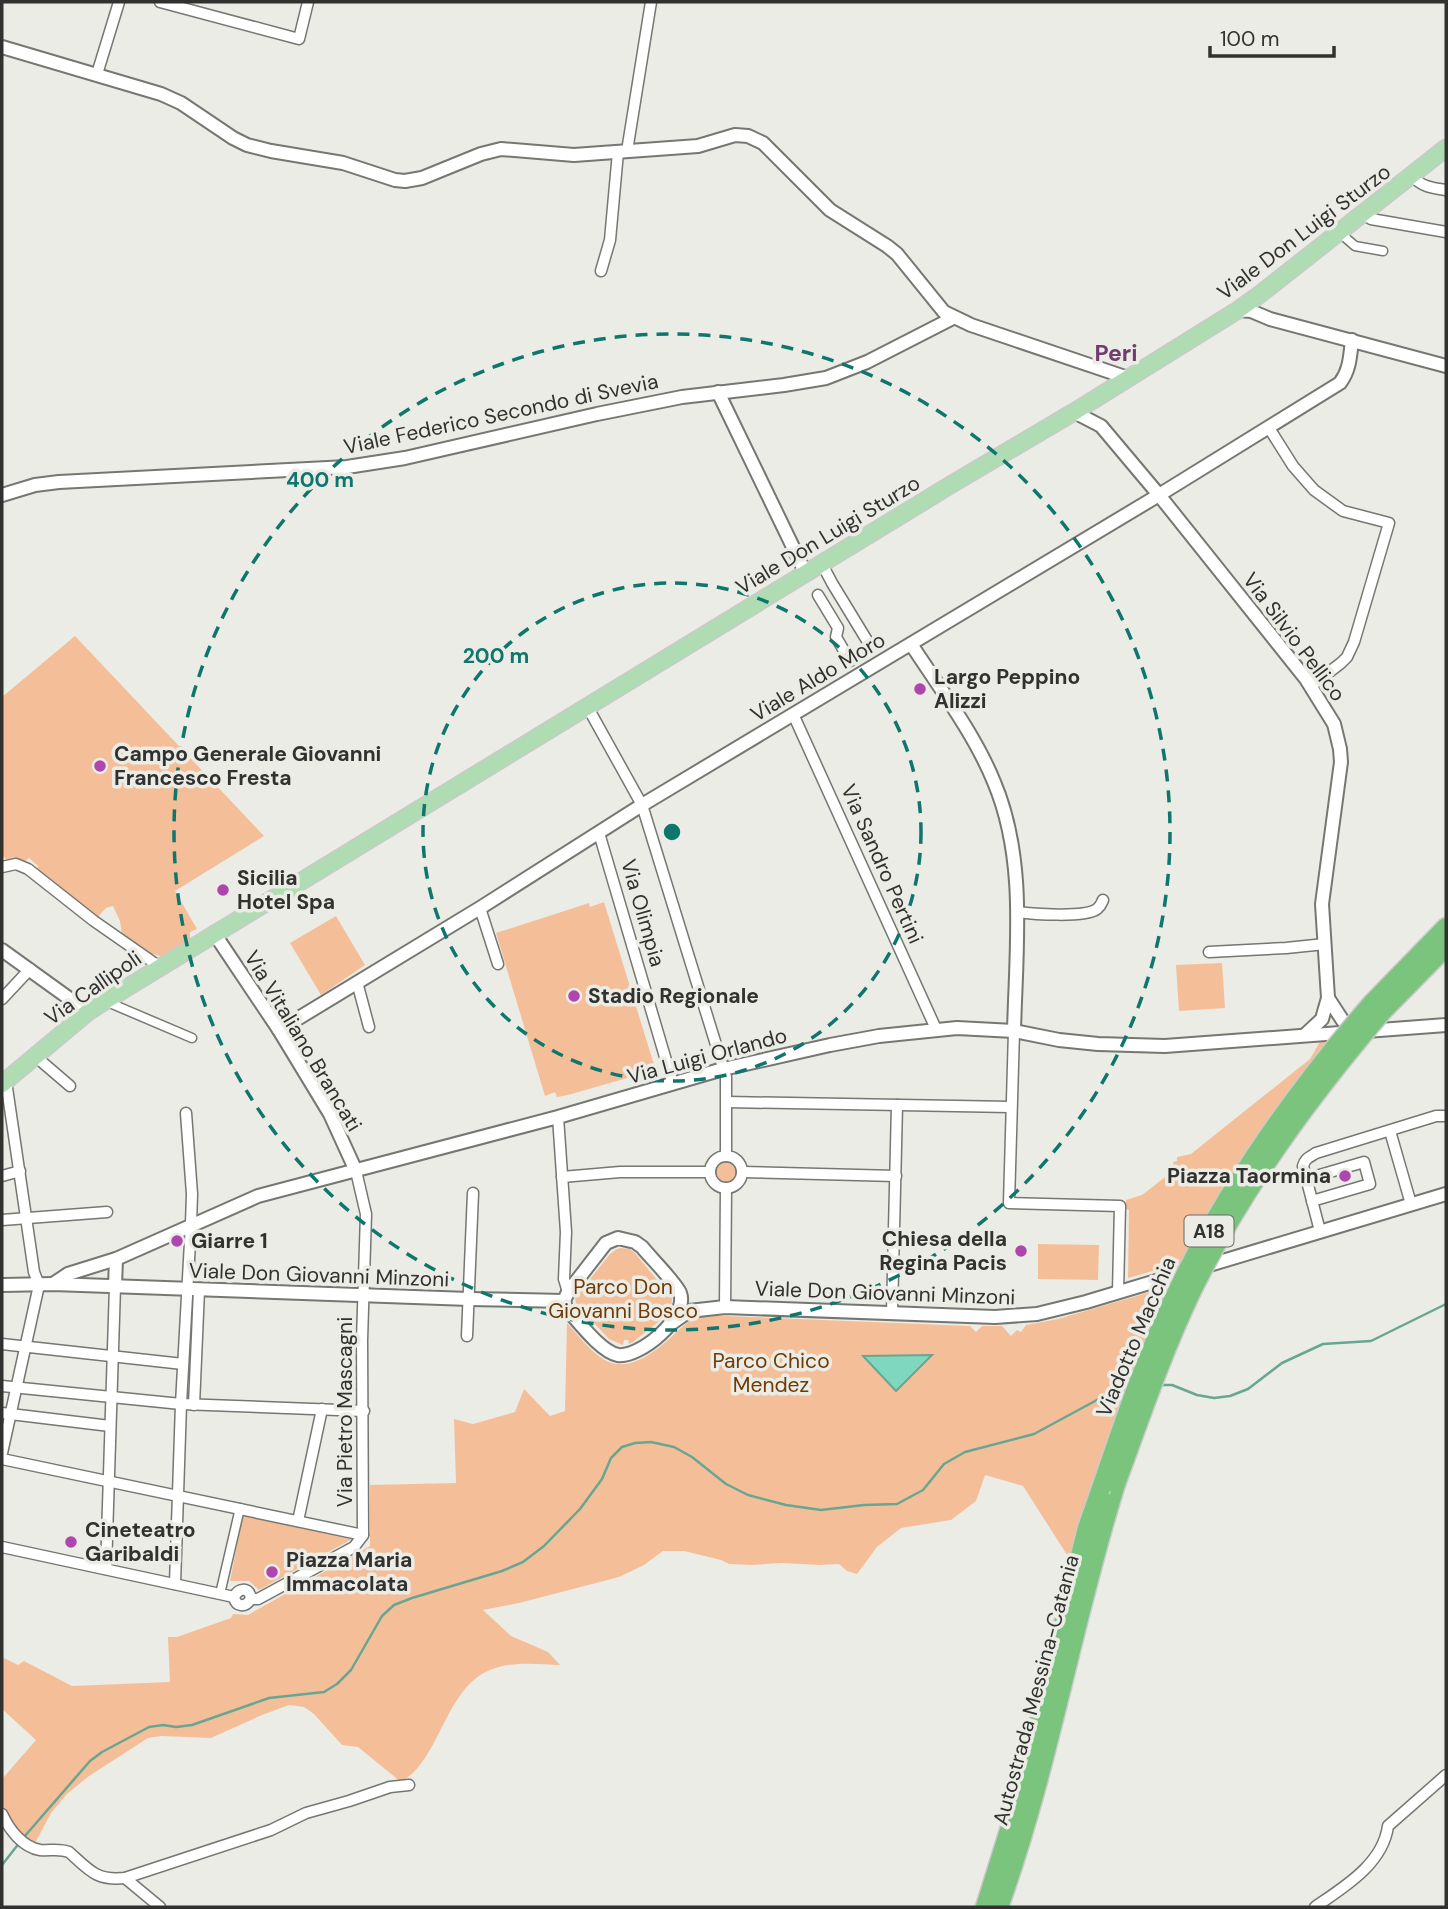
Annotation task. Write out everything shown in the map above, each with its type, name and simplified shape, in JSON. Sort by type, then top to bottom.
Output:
[{"type":"highway","name":"A18","points":[[1378,1007],[1446,927]]},
{"type":"highway","name":"A18","points":[[1378,1007],[1446,947]]},
{"type":"highway","name":"Viadotto Macchia","points":[[1108,1488],[1179,1320],[1226,1227],[1298,1117],[1349,1051],[1378,1007]]},
{"type":"highway","name":"Autostrada Messina-Catania","points":[[985,1907],[1013,1818],[1087,1528],[1108,1488]]},
{"type":"highway","name":"Autostrada Messina-Catania","points":[[999,1907],[1034,1795],[1101,1532],[1108,1488]]},
{"type":"main road","name":"Viale Don Luigi Sturzo","points":[[214,933],[1238,310],[1446,148]]},
{"type":"main road","name":"Via Callipoli","points":[[4,1083],[88,1012],[214,933]]},
{"type":"street","points":[[97,74],[119,2]]},
{"type":"street","points":[[160,2],[299,39],[309,2]]},
{"type":"street","points":[[601,271],[610,240],[623,152],[651,2]]},
{"type":"street","points":[[2,47],[171,98],[247,145],[343,163],[395,180],[422,178],[481,154],[501,149],[562,156],[698,146],[735,135],[748,136],[770,149],[830,210],[897,254],[936,305],[953,318],[1128,378]]},
{"type":"street","points":[[1412,176],[1427,187],[1446,190]]},
{"type":"street","points":[[1363,214],[1371,219],[1446,232]]},
{"type":"street","points":[[1340,233],[1355,246],[1383,251]]},
{"type":"street","points":[[1259,295],[1270,311],[1285,322]]},
{"type":"street","points":[[1238,310],[1251,311],[1446,366]]},
{"type":"street","name":"Viale Federico Secondo di Svevia","points":[[2,495],[34,485],[59,482],[347,467],[378,463],[640,405],[718,391],[827,378],[867,362],[953,318]]},
{"type":"street","name":"Viale Aldo Moro","points":[[279,1030],[480,908],[642,805],[1159,495],[1340,383],[1350,365],[1352,340]]},
{"type":"street","points":[[1093,367],[1101,373],[1104,380],[1099,396],[1101,426]]},
{"type":"street","points":[[718,391],[806,574]]},
{"type":"street","points":[[1074,412],[1101,426]]},
{"type":"street","name":"Via Silvio Pellico","points":[[1101,426],[1311,686],[1334,724],[1340,748],[1339,786],[1322,904],[1331,1032]]},
{"type":"street","points":[[1269,428],[1293,466],[1314,490],[1343,511],[1389,523],[1354,642],[1347,657],[1311,686]]},
{"type":"street","points":[[822,564],[872,647],[850,661],[835,637],[838,628],[854,618]]},
{"type":"street","points":[[818,595],[838,628]]},
{"type":"street","points":[[911,644],[971,738],[994,781],[1010,829],[1017,912],[1009,1203],[1120,1206],[1118,1292]]},
{"type":"street","points":[[587,706],[642,805],[726,1077],[726,1152]]},
{"type":"street","name":"Via Sandro Pertini","points":[[793,714],[936,1029]]},
{"type":"street","name":"Via Olimpia","points":[[599,833],[673,1084]]},
{"type":"street","points":[[2,867],[16,864],[28,869],[94,921],[159,967]]},
{"type":"street","points":[[1017,912],[1090,912],[1096,910],[1103,900]]},
{"type":"street","points":[[480,908],[498,964]]},
{"type":"street","name":"Via Vitaliano Brancati","points":[[214,933],[279,1030],[330,1114],[356,1171]]},
{"type":"street","points":[[1209,952],[1325,944]]},
{"type":"street","points":[[2,950],[88,1012]]},
{"type":"street","points":[[2,999],[30,969]]},
{"type":"street","points":[[357,982],[369,1027]]},
{"type":"street","points":[[105,1001],[192,1038]]},
{"type":"street","points":[[1306,1034],[1322,1019],[1330,1005],[1343,1021],[1361,1031]]},
{"type":"street","name":"Via Luigi Orlando","points":[[53,1284],[68,1274],[116,1259],[258,1196],[558,1117],[723,1069],[830,1045],[936,1029],[1014,1031],[1059,1040],[1130,1046],[1446,1025]]},
{"type":"street","points":[[35,1056],[70,1086]]},
{"type":"street","points":[[2,1452],[6,1414],[17,1388],[39,1285],[34,1272],[4,1083]]},
{"type":"street","points":[[727,1102],[1012,1107]]},
{"type":"street","points":[[892,1313],[897,1105]]},
{"type":"street","points":[[186,1113],[191,1194],[194,1405]]},
{"type":"street","points":[[1320,1231],[1304,1161],[1317,1153],[1436,1116],[1446,1116]]},
{"type":"street","points":[[558,1117],[566,1232],[566,1308],[603,1347],[619,1355],[635,1353],[642,1349],[689,1311],[725,1307]]},
{"type":"street","points":[[1390,1131],[1411,1204]]},
{"type":"street","points":[[562,1177],[620,1172],[705,1172],[726,1152]]},
{"type":"street","points":[[726,1152],[747,1172],[896,1175]]},
{"type":"street","points":[[1306,1179],[1364,1162],[1370,1184],[1312,1201]]},
{"type":"street","points":[[2,1176],[20,1171]]},
{"type":"street","name":"Via Pietro Mascagni","points":[[356,1171],[366,1214],[362,1340],[363,1532]]},
{"type":"street","points":[[705,1172],[726,1193]]},
{"type":"street","points":[[725,1307],[726,1193],[747,1172]]},
{"type":"street","points":[[467,1336],[473,1193]]},
{"type":"street","name":"Viale Don Giovanni Minzoni","points":[[725,1307],[1014,1317],[1057,1310],[1446,1194]]},
{"type":"street","points":[[2,1220],[107,1212]]},
{"type":"street","points":[[564,1293],[606,1243],[618,1238],[635,1242],[642,1247],[680,1292],[695,1303],[725,1307]]},
{"type":"street","points":[[106,1569],[116,1259]]},
{"type":"street","name":"Viale Don Giovanni Minzoni","points":[[2,1285],[92,1285],[469,1300],[564,1293]]},
{"type":"street","points":[[174,1580],[183,1364],[193,1289]]},
{"type":"street","points":[[672,1323],[679,1312],[680,1292]]},
{"type":"street","points":[[2,1344],[183,1364]]},
{"type":"street","points":[[2,1386],[194,1405],[363,1410]]},
{"type":"street","points":[[298,1518],[321,1409]]},
{"type":"street","points":[[6,1414],[110,1426]]},
{"type":"street","points":[[2,1459],[363,1532],[354,1547],[258,1599],[251,1599],[247,1590],[236,1591],[234,1597],[174,1580],[2,1547]]},
{"type":"street","points":[[220,1594],[240,1508]]},
{"type":"street","points":[[1315,1907],[1356,1878],[1387,1839],[1388,1826],[1446,1775]]},
{"type":"street","points":[[2,1814],[6,1823],[26,1844],[41,1850],[64,1849],[100,1877],[125,1878],[271,1830],[306,1813],[390,1787],[409,1785]]},
{"type":"street","points":[[125,1878],[160,1907]]},
{"type":"green space","name":"Campo Generale Giovanni Francesco Fresta","points":[[75,636],[264,836],[175,891],[197,929],[190,932],[190,939],[162,957],[154,954],[150,956],[122,935],[120,921],[113,906],[106,908],[96,919],[36,873],[38,866],[29,858],[23,863],[6,859],[2,855],[2,697]]},
{"type":"green space","name":"Stadio Regionale","points":[[604,902],[655,1068],[568,1095],[557,1097],[555,1092],[545,1096],[496,933],[589,903],[590,907]]},
{"type":"green space","points":[[336,916],[365,965],[321,995],[290,943]]},
{"type":"green space","points":[[1222,963],[1225,1008],[1179,1011],[1176,965]]},
{"type":"green space","points":[[1331,1038],[1279,1105],[1238,1165],[1181,1263],[1128,1278],[1129,1210],[1126,1209],[1126,1200],[1142,1195],[1173,1171],[1173,1162],[1177,1161],[1177,1157],[1191,1154],[1310,1059],[1321,1040]]},
{"type":"green space","points":[[726,1162],[733,1165],[736,1172],[733,1179],[726,1182],[719,1179],[716,1172],[719,1165]]},
{"type":"green space","points":[[1038,1244],[1099,1245],[1098,1280],[1038,1279]]},
{"type":"green space","name":"Parco Don Giovanni Bosco","points":[[621,1248],[634,1252],[672,1298],[671,1312],[633,1342],[629,1344],[628,1340],[624,1340],[623,1345],[609,1339],[576,1304],[575,1298],[610,1254]]},
{"type":"green space","name":"Parco Chico Mendez","points":[[1171,1286],[1115,1422],[1071,1561],[1023,1486],[985,1475],[976,1501],[951,1520],[901,1528],[877,1547],[857,1574],[847,1571],[839,1564],[729,1564],[684,1551],[663,1551],[644,1565],[619,1577],[483,1610],[511,1636],[548,1652],[560,1665],[507,1665],[490,1670],[477,1678],[456,1701],[424,1760],[401,1782],[358,1747],[342,1745],[314,1714],[304,1707],[289,1705],[211,1738],[148,1738],[89,1776],[67,1794],[51,1813],[34,1845],[24,1839],[2,1807],[2,1779],[36,1740],[2,1709],[2,1657],[18,1665],[24,1661],[72,1686],[170,1682],[168,1637],[177,1637],[231,1618],[233,1614],[248,1615],[370,1546],[370,1485],[456,1483],[454,1419],[473,1424],[515,1412],[524,1389],[550,1416],[565,1411],[567,1323],[588,1347],[603,1359],[615,1364],[627,1364],[663,1345],[692,1318],[700,1315],[970,1326],[976,1332],[982,1326],[1002,1326],[1011,1336],[1017,1330],[1021,1332],[1026,1325],[1058,1319]]},
{"type":"green space","points":[[243,1515],[354,1538],[259,1590],[249,1581],[230,1581]]},
{"type":"shaded area","points":[[932,1355],[896,1391],[863,1356]]},
{"type":"waterway","points":[[1159,1385],[1172,1385],[1197,1395],[1214,1398],[1230,1396],[1248,1389],[1282,1363],[1323,1344],[1371,1341],[1446,1304]]},
{"type":"waterway","points":[[24,1837],[90,1761],[149,1727],[192,1725],[269,1698],[324,1692],[337,1684],[351,1670],[382,1616],[394,1605],[502,1571],[523,1562],[544,1546],[580,1509],[602,1479],[611,1458],[622,1447],[651,1442],[674,1447],[692,1457],[726,1484],[748,1495],[786,1505],[821,1510],[897,1504],[923,1490],[944,1464],[965,1452],[1034,1434],[1108,1394],[1129,1390]]},
{"type":"waterway","points":[[2,1865],[20,1842]]},
{"type":"place","name":"Largo Peppino Alizzi","points":[[920,689]]},
{"type":"place","name":"Campo Generale Giovanni Francesco Fresta","points":[[100,766]]},
{"type":"place","name":"Sicilia Hotel Spa","points":[[223,890]]},
{"type":"place","name":"Stadio Regionale","points":[[574,996]]},
{"type":"place","name":"Piazza Taormina","points":[[1345,1176]]},
{"type":"place","name":"Giarre 1","points":[[177,1241]]},
{"type":"place","name":"Chiesa della Regina Pacis","points":[[1021,1251]]},
{"type":"place","name":"Cineteatro Garibaldi","points":[[71,1542]]},
{"type":"place","name":"Piazza Maria Immacolata","points":[[272,1572]]},
{"type":"district","name":"Peri","points":[[1116,353]]}]
